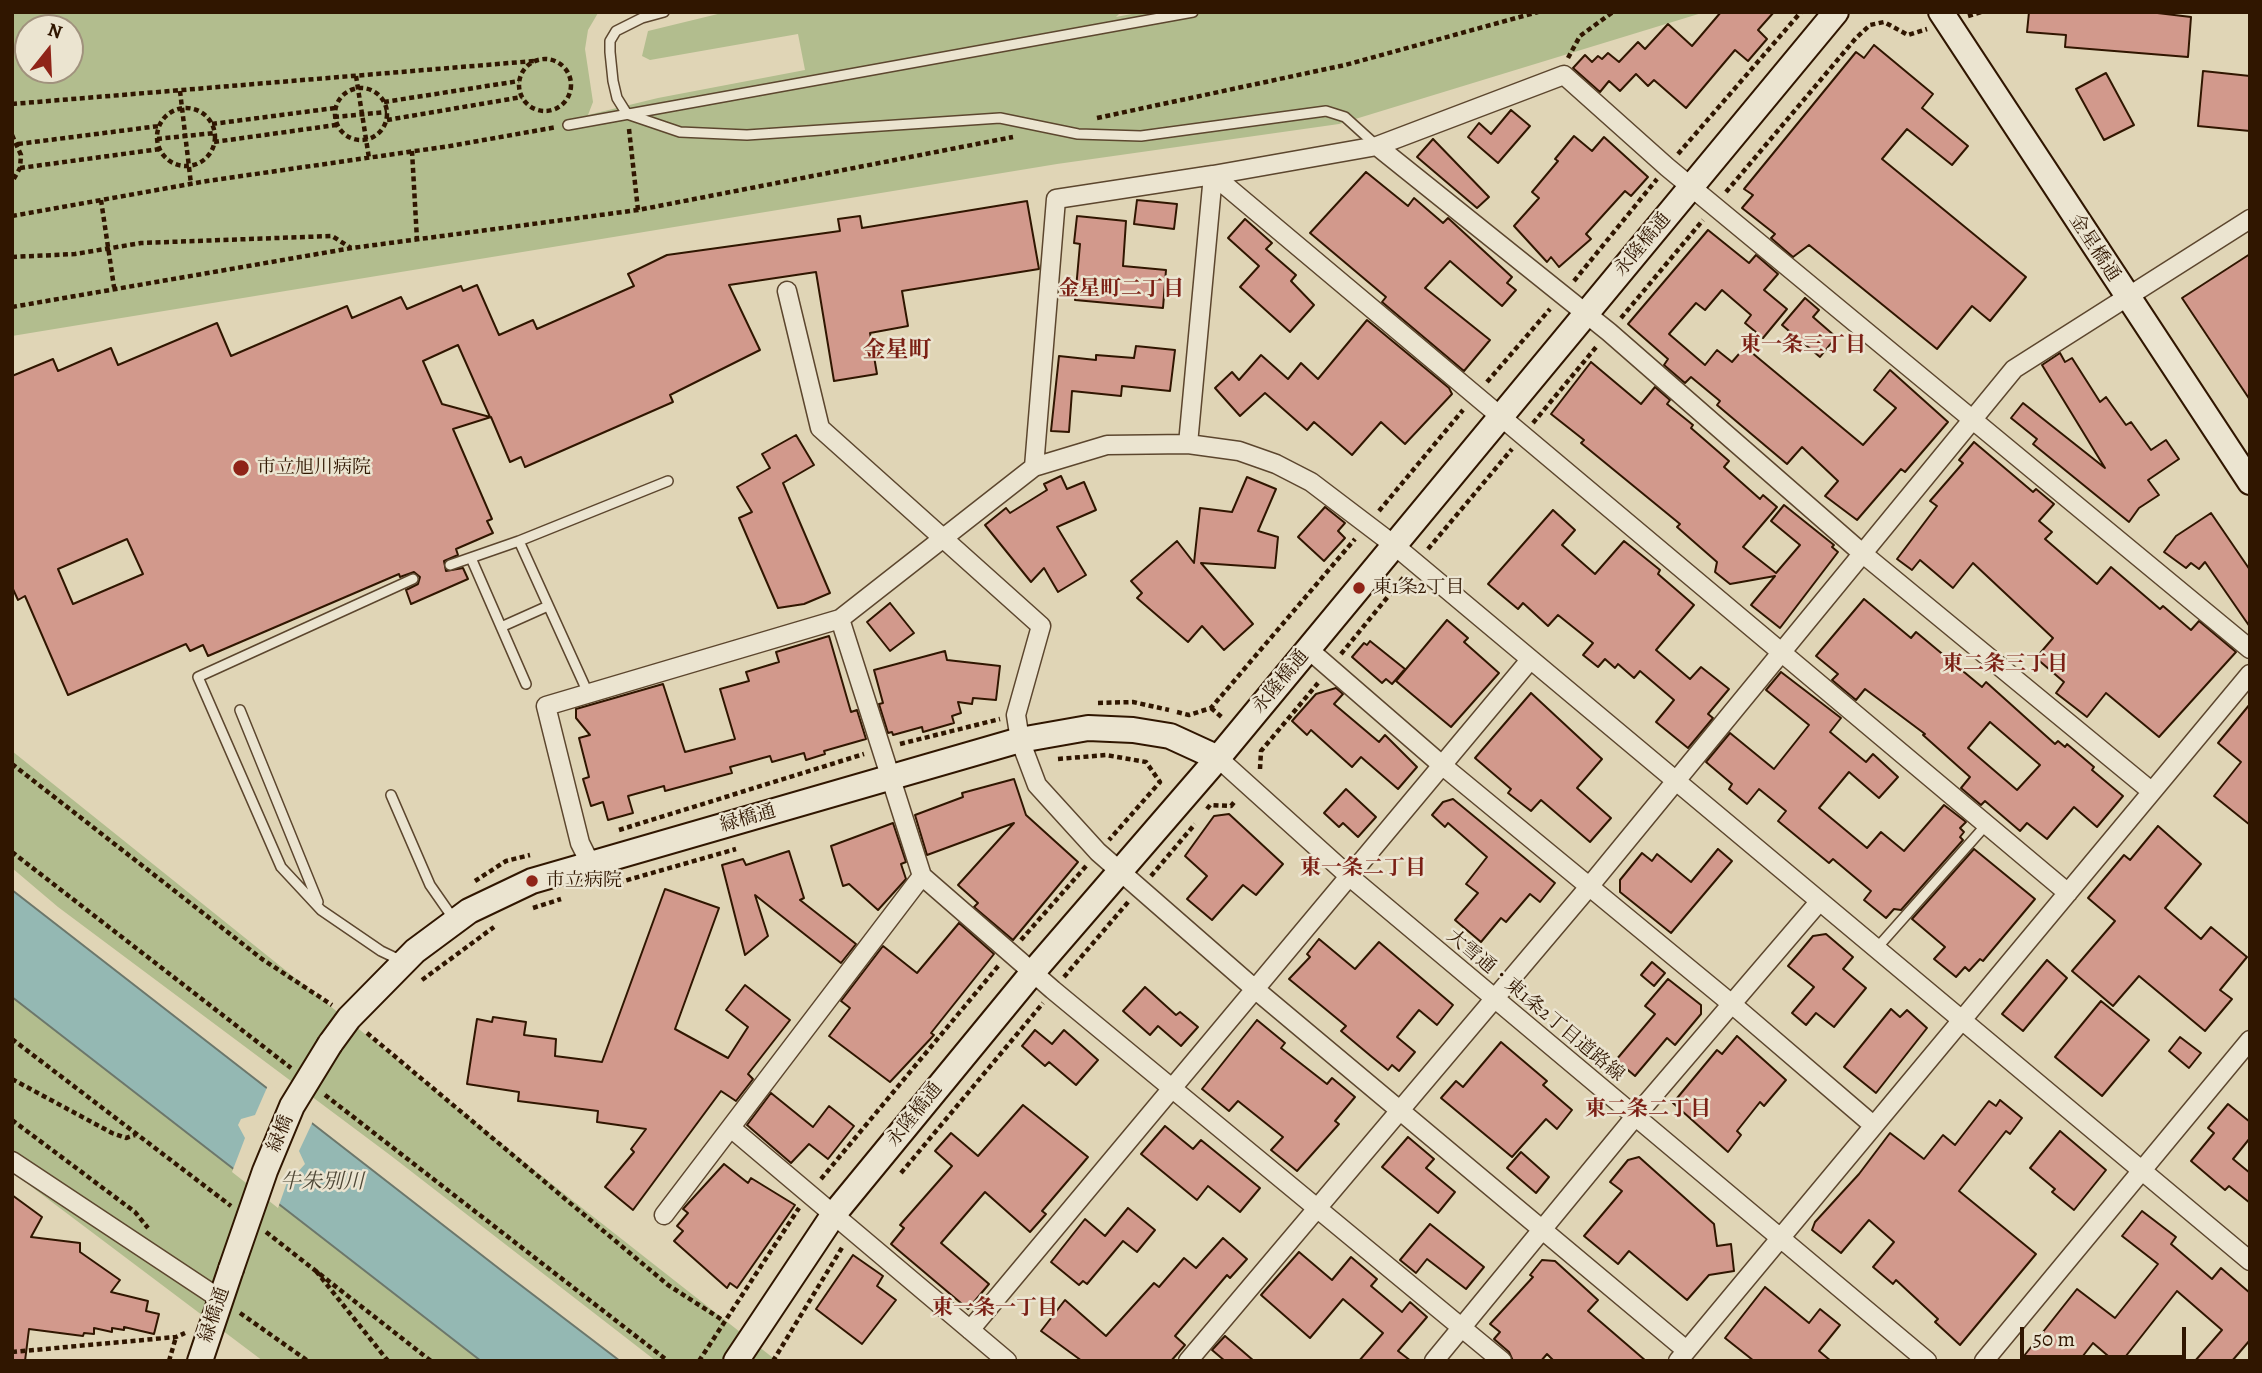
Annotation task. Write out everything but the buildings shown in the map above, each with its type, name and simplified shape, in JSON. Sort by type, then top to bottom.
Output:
[{"type":"street","name":"永隆橋通","points":[[737,1360],[834,1213],[1119,870],[1219,758],[1836,12]]},
{"type":"street","name":"金星橋通","points":[[1941,12],[2127,299],[2250,482]]},
{"type":"street","points":[[1034,467],[1056,199],[1213,176],[1377,146],[1564,75],[1667,167],[2250,649]]},
{"type":"street","points":[[1377,146],[1586,313],[1862,553],[2151,791]]},
{"type":"street","points":[[1213,176],[2068,893]]},
{"type":"street","points":[[1188,444],[1213,176]]},
{"type":"street","points":[[1188,1361],[1588,888],[2014,369],[2250,219]]},
{"type":"street","points":[[787,291],[820,428],[1041,626],[1016,715],[1020,740],[1037,785],[1098,852],[1256,990],[1543,1231],[1682,1355],[2250,674]]},
{"type":"street","points":[[591,866],[580,843],[546,706],[840,619],[1034,467],[1107,445],[1188,444],[1239,451],[1276,464],[1311,482],[1394,545],[2250,1261]]},
{"type":"street","points":[[840,619],[879,749],[922,876],[1010,953],[1502,1361]]},
{"type":"street","points":[[1308,649],[1443,766],[1733,1005],[1873,1125]]},
{"type":"street","points":[[971,1330],[1530,660]]},
{"type":"street","name":"緑橋通","points":[[330,1044],[351,1024],[448,911],[469,911],[532,881],[1020,740],[1088,728],[1133,730],[1170,736],[1219,758]]},
{"type":"street","name":"大雪通・東1条2丁目道路線","points":[[1219,758],[1350,877],[1493,999],[1927,1361]]},
{"type":"street","points":[[664,1215],[922,876]]},
{"type":"street","points":[[1434,1361],[1634,1118],[1819,902]]},
{"type":"street","points":[[1984,1361],[2250,1040]]},
{"type":"street","name":"緑橋","points":[[231,1269],[265,1171],[292,1106],[330,1044]]},
{"type":"street","points":[[731,1128],[1007,1361]]},
{"type":"street","points":[[12,1161],[220,1299]]},
{"type":"street","name":"緑橋通","points":[[200,1361],[231,1269]]},
{"type":"lane","points":[[664,12],[642,18],[616,31],[610,41],[617,98],[627,114],[655,126],[706,135],[1000,118],[1106,136],[1141,136],[1326,111],[1345,117],[1377,146]]},
{"type":"lane","points":[[568,125],[1193,12]]},
{"type":"lane","points":[[450,565],[519,541],[668,481]]},
{"type":"lane","points":[[519,541],[588,693]]},
{"type":"lane","points":[[471,558],[526,684]]},
{"type":"lane","points":[[404,962],[381,951],[321,910],[281,867],[198,677],[413,579]]},
{"type":"lane","points":[[501,627],[548,606]]},
{"type":"lane","points":[[240,710],[321,910]]},
{"type":"lane","points":[[391,796],[430,885],[448,911]]},
{"type":"lane","points":[[1876,949],[1986,825]]},
{"type":"path","points":[[1088,120],[1345,65],[1538,12]]},
{"type":"path","points":[[1564,75],[1573,45],[1613,12]]},
{"type":"path","points":[[1092,704],[1133,702],[1189,715],[1211,708],[1801,12]]},
{"type":"path","points":[[1715,205],[1856,38],[1870,26],[1884,22],[1908,35]]},
{"type":"path","points":[[12,104],[180,91],[534,61],[552,60],[559,63],[570,77],[570,94],[565,102],[551,111],[534,109],[522,97],[519,81],[527,66],[534,61]]},
{"type":"path","points":[[356,76],[369,158]]},
{"type":"path","points":[[384,102],[519,81]]},
{"type":"path","points":[[360,88],[377,93],[384,102],[387,120],[380,132],[365,141],[348,137],[336,125],[335,108],[344,93],[360,88]]},
{"type":"path","points":[[180,91],[191,184]]},
{"type":"path","points":[[387,120],[522,97]]},
{"type":"path","points":[[181,108],[199,111],[212,124],[214,142],[205,158],[188,166],[169,160],[160,149],[159,125],[164,117],[181,108]]},
{"type":"path","points":[[212,124],[335,108]]},
{"type":"path","points":[[334,117],[387,111]]},
{"type":"path","points":[[627,114],[638,210]]},
{"type":"path","points":[[18,144],[159,125]]},
{"type":"path","points":[[214,142],[336,125]]},
{"type":"path","points":[[12,216],[191,184],[568,125]]},
{"type":"path","points":[[158,139],[215,133]]},
{"type":"path","points":[[12,135],[21,155],[20,168],[12,182]]},
{"type":"path","points":[[12,307],[114,287],[352,248],[638,210],[1015,136]]},
{"type":"path","points":[[20,168],[160,149]]},
{"type":"path","points":[[412,151],[417,240]]},
{"type":"path","points":[[12,156],[21,155]]},
{"type":"path","points":[[101,200],[114,287]]},
{"type":"path","points":[[12,257],[75,254],[141,243],[332,236],[352,248]]},
{"type":"path","points":[[580,843],[879,749],[1016,715]]},
{"type":"path","points":[[699,1361],[809,1194],[1010,953],[1160,782],[1146,762]]},
{"type":"path","points":[[12,764],[262,959],[351,1024],[668,1284],[724,1321]]},
{"type":"path","points":[[12,852],[297,1073]]},
{"type":"path","points":[[448,911],[506,861],[536,854]]},
{"type":"path","points":[[606,886],[664,871]]},
{"type":"path","points":[[522,912],[570,896]]},
{"type":"path","points":[[418,983],[499,923]]},
{"type":"path","points":[[340,995],[351,1024]]},
{"type":"path","points":[[324,1013],[351,1024],[374,1022]]},
{"type":"path","points":[[12,1039],[234,1208]]},
{"type":"path","points":[[12,1079],[120,1137],[135,1135]]},
{"type":"path","points":[[318,1090],[668,1361]]},
{"type":"path","points":[[12,1120],[143,1219],[155,1256]]},
{"type":"path","points":[[256,1225],[311,1265],[431,1361]]},
{"type":"path","points":[[311,1265],[388,1361]]},
{"type":"path","points":[[220,1299],[308,1361]]},
{"type":"path","points":[[12,1352],[176,1337],[169,1361]]},
{"type":"green space","points":[[12,12],[598,13],[588,30],[585,49],[593,102],[588,115],[658,98],[805,70],[798,34],[650,60],[642,56],[648,31],[726,12],[1121,12],[1116,17],[1142,12],[1705,12],[1339,124],[1057,164],[12,336]]},
{"type":"green space","points":[[12,751],[777,1361],[656,1361],[390,1155],[58,907],[12,868]]},
{"type":"green space","points":[[12,997],[481,1361],[263,1361],[12,1172]]},
{"type":"water","name":"牛朱別川","points":[[12,890],[620,1361],[481,1361],[12,997]]},
{"type":"pier","points":[[269,1083],[314,1119],[299,1151],[305,1164],[296,1174],[290,1174],[278,1208],[232,1172],[245,1138],[238,1125],[241,1119],[255,1115]]},
{"type":"place","name":"市立旭川病院","points":[[241,468]]},
{"type":"place","name":"東1条2丁目","points":[[1359,588]]},
{"type":"place","name":"市立病院","points":[[532,881]]},
{"type":"district","name":"金星町二丁目","points":[[1121,290]]},
{"type":"district","name":"東一条三丁目","points":[[1803,346]]},
{"type":"district","name":"金星町","points":[[897,351]]},
{"type":"district","name":"東二条三丁目","points":[[2005,665]]},
{"type":"district","name":"東一条二丁目","points":[[1363,869]]},
{"type":"district","name":"東二条二丁目","points":[[1648,1110]]},
{"type":"district","name":"東一条一丁目","points":[[995,1309]]}]
